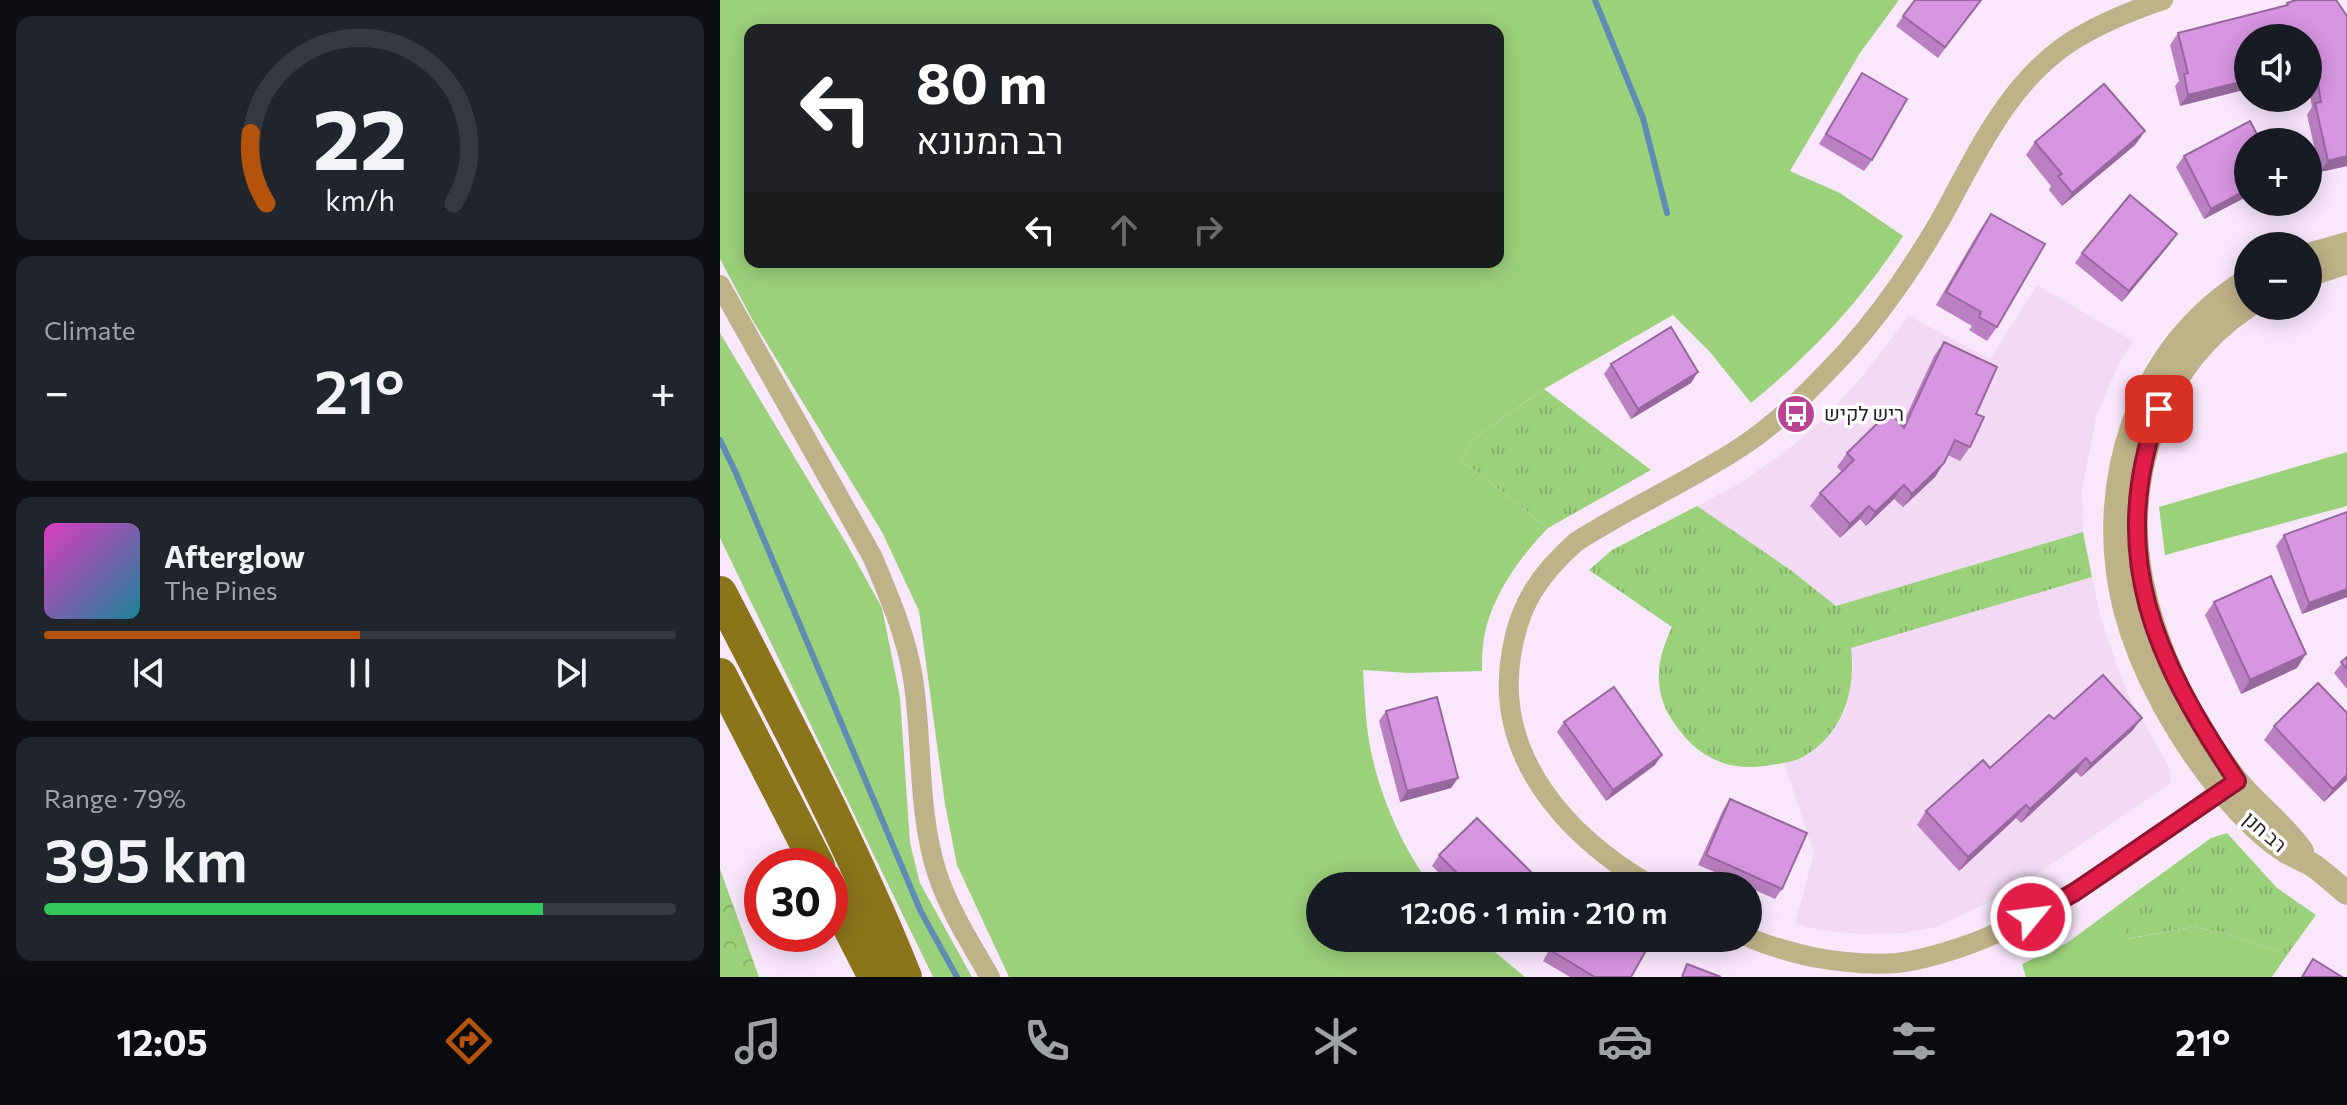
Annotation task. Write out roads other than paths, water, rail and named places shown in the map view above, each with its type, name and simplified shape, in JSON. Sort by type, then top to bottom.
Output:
[{"type":"highway","points":[[720,593],[842,832],[905,977]]},
{"type":"highway","points":[[720,675],[809,848]]},
{"type":"highway","points":[[848,924],[875,977]]},
{"type":"street","points":[[1629,872],[1610,860],[1562,816],[1537,781],[1516,737],[1507,673],[1518,620],[1529,597],[1555,561],[1576,542],[1743,445],[1801,399],[1848,350],[1890,298],[1939,221],[1980,144],[2029,79],[2074,40],[2129,12],[2163,0]]},
{"type":"street","points":[[2322,251],[2347,244]]},
{"type":"street","points":[[2322,270],[2347,262]]},
{"type":"street","points":[[720,285],[872,556],[890,597],[913,678],[928,835],[937,873],[958,920],[990,977]]},
{"type":"street","points":[[2229,786],[2184,738],[2148,673],[2126,610],[2118,567],[2115,518],[2122,459],[2140,403],[2172,348],[2215,303],[2234,290]]},
{"type":"street","points":[[2229,786],[2163,651],[2141,576],[2137,532],[2141,471],[2159,409],[2193,356],[2234,317]]},
{"type":"street","points":[[1762,942],[1832,961],[1896,963],[1954,950],[2051,907],[2229,786]]},
{"type":"street","name":"רב חנן","points":[[2229,786],[2266,837],[2313,866],[2347,893]]},
{"type":"waterway","points":[[1595,0],[1643,118],[1667,213]]},
{"type":"waterway","points":[[720,440],[921,912],[957,977]]},
{"type":"place","name":"ריש לקיש","points":[[1796,414]]}]
